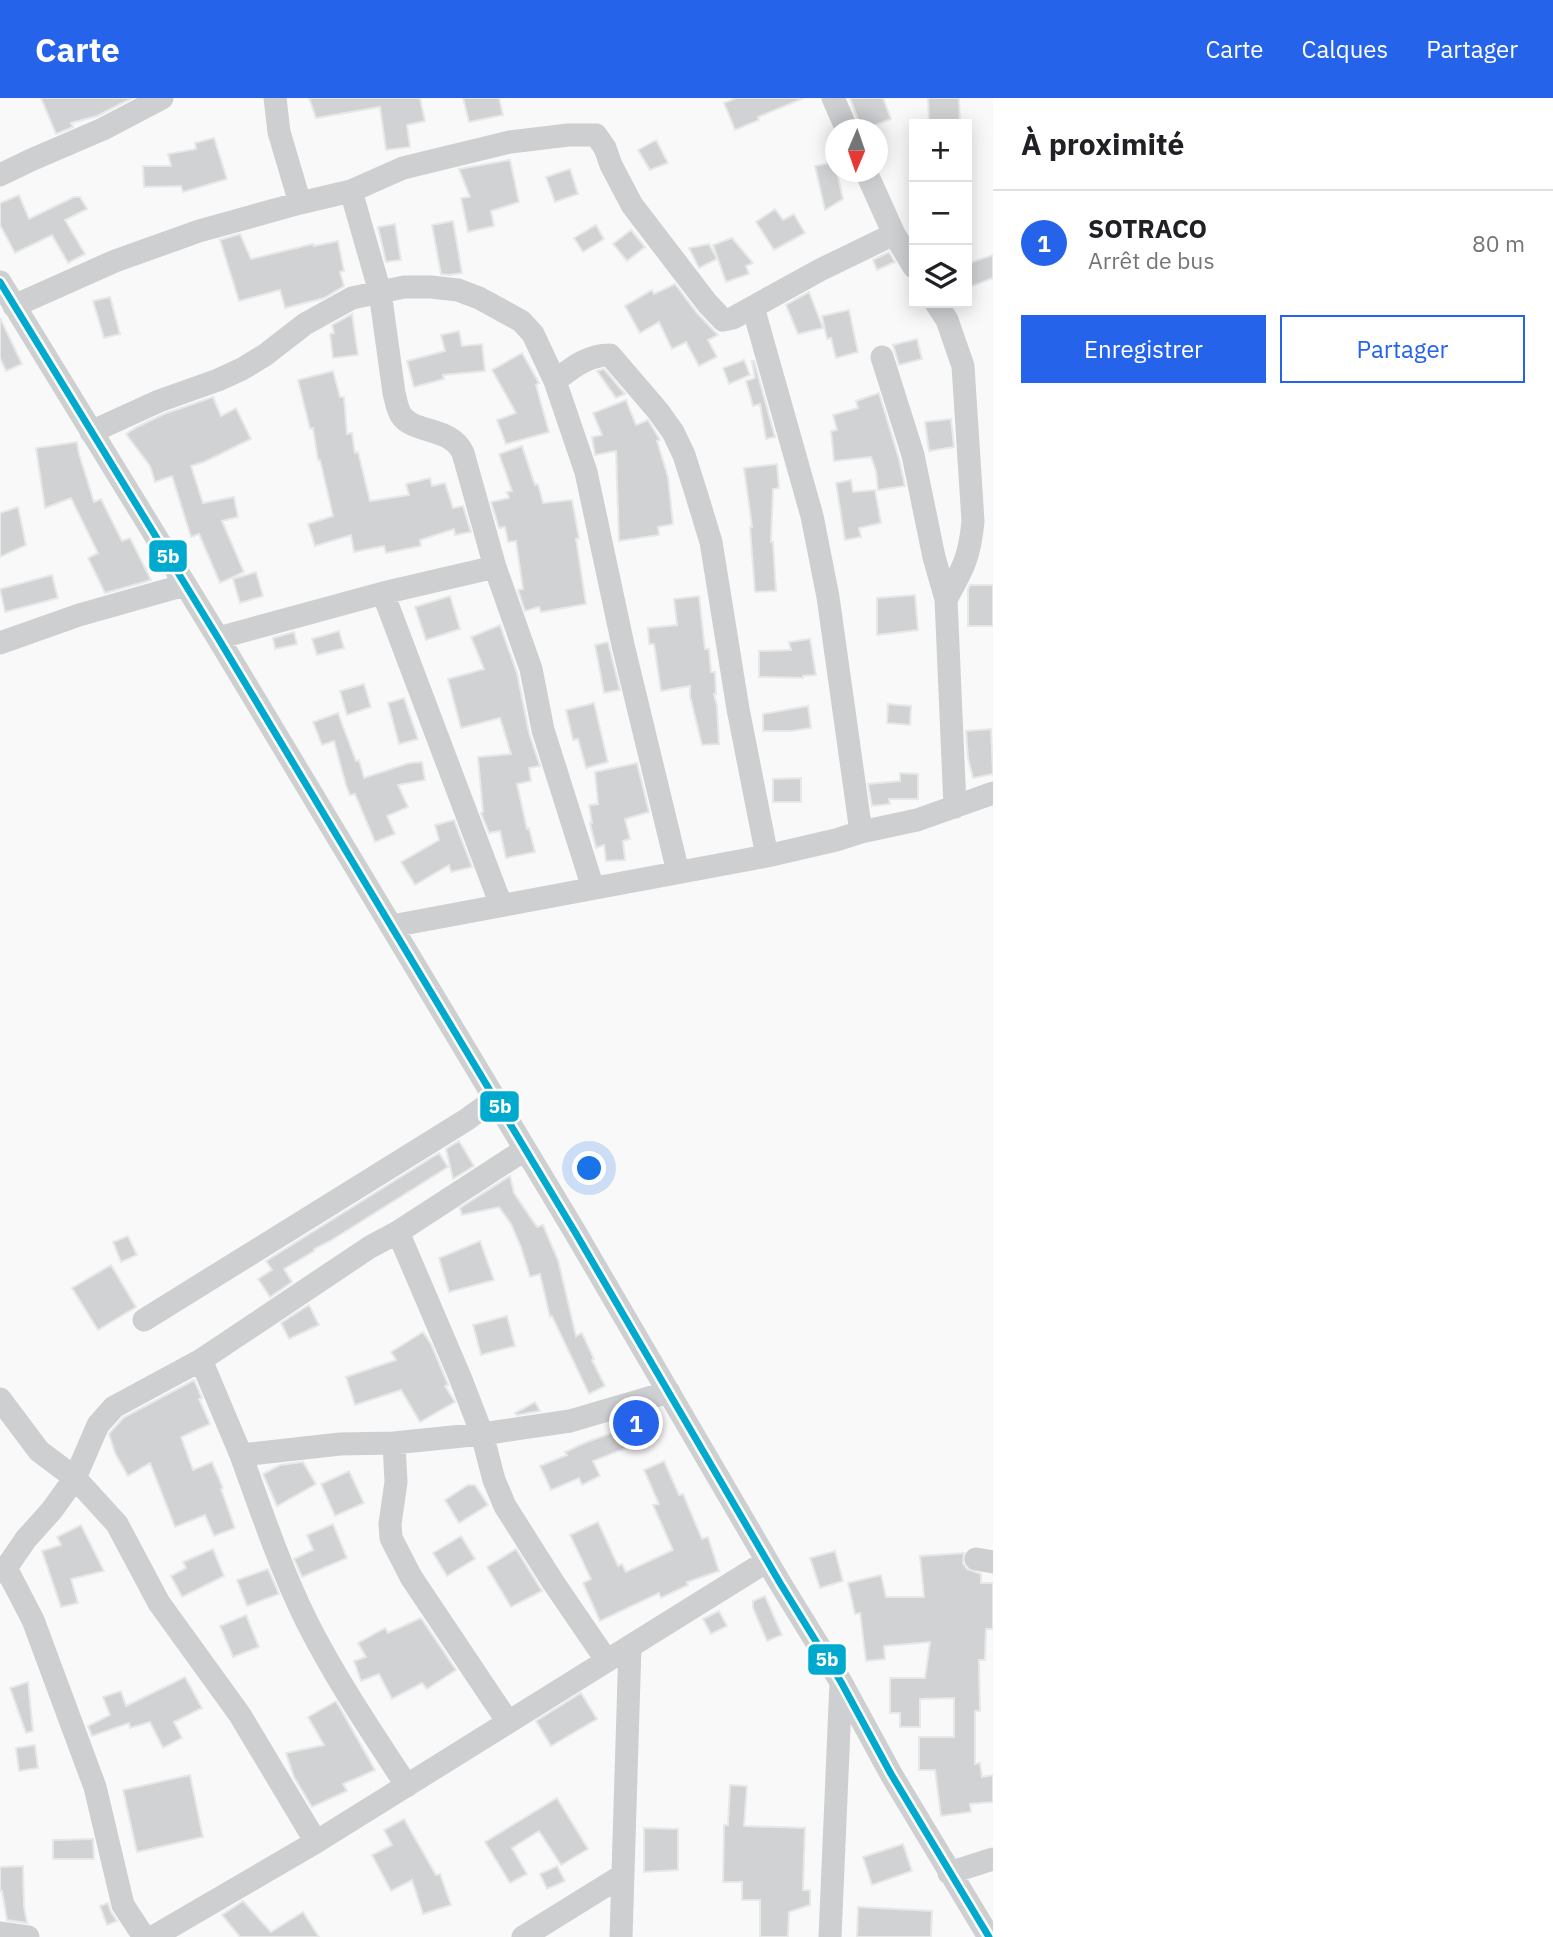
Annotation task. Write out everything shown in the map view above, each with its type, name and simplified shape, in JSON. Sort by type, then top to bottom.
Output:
[{"type":"street","points":[[0,175],[103,129],[162,98]]},
{"type":"street","points":[[275,98],[279,132],[299,203]]},
{"type":"street","points":[[833,98],[842,119]]},
{"type":"street","points":[[14,306],[115,261],[199,231],[351,191],[402,168],[510,142],[568,135],[596,135],[632,205],[723,320],[733,318],[894,233]]},
{"type":"street","points":[[871,182],[909,258]]},
{"type":"street","points":[[351,191],[380,292],[398,408],[408,422],[459,445],[495,568],[531,669],[547,742],[593,888]]},
{"type":"street","points":[[0,282],[495,1099],[989,1937]]},
{"type":"street","points":[[91,432],[159,401],[242,369],[306,324],[352,298],[404,287],[458,290],[522,321],[533,334],[555,381],[586,472],[623,645],[678,872]]},
{"type":"street","points":[[753,307],[812,516],[828,597],[861,832]]},
{"type":"street","points":[[939,308],[947,320],[963,366],[973,521],[971,544],[965,564],[946,599]]},
{"type":"street","points":[[555,381],[588,359],[610,355],[658,411],[673,432],[684,455],[711,542],[738,709],[767,856]]},
{"type":"street","points":[[882,357],[913,455],[934,557],[946,599],[955,807]]},
{"type":"street","points":[[218,638],[383,593],[495,568]]},
{"type":"street","points":[[0,643],[79,615],[186,585]]},
{"type":"street","points":[[383,593],[501,905]]},
{"type":"street","points":[[391,926],[767,856],[917,820],[993,793]]},
{"type":"street","points":[[144,1320],[467,1120],[495,1099]]},
{"type":"street","points":[[144,1937],[124,1905],[95,1787],[33,1620],[3,1570],[75,1478],[98,1425],[114,1407],[201,1360],[362,1252],[398,1232],[524,1150]]},
{"type":"street","points":[[398,1232],[460,1377],[505,1506],[607,1661]]},
{"type":"street","points":[[201,1360],[305,1618],[339,1682],[407,1786]]},
{"type":"street","points":[[241,1455],[340,1444],[394,1443],[482,1434],[570,1421],[669,1392]]},
{"type":"street","points":[[0,1399],[39,1451],[75,1478],[117,1524],[159,1602],[240,1715],[316,1842]]},
{"type":"street","points":[[394,1443],[396,1482],[390,1524],[391,1538],[411,1577],[509,1722]]},
{"type":"street","points":[[153,1937],[316,1842],[767,1561]]},
{"type":"street","points":[[621,1937],[630,1646]]},
{"type":"street","points":[[830,1937],[841,1682]]},
{"type":"street","points":[[949,1873],[993,1858]]},
{"type":"street","points":[[523,1937],[623,1875]]},
{"type":"street","points":[[0,1933],[28,1937]]},
{"type":"building","points":[[41,98],[132,98],[97,116],[71,123],[73,127],[56,134]]},
{"type":"building","points":[[309,98],[420,98],[425,121],[407,125],[410,147],[386,150],[380,107],[316,118]]},
{"type":"building","points":[[463,98],[499,98],[503,115],[469,122]]},
{"type":"building","points":[[736,98],[804,98],[758,117],[759,120],[735,130],[724,103]]},
{"type":"building","points":[[850,98],[883,98],[891,119],[888,120],[858,119]]},
{"type":"building","points":[[928,98],[959,98],[960,119],[929,119]]},
{"type":"building","points":[[214,138],[227,179],[183,192],[181,186],[144,187],[143,166],[171,166],[168,154],[196,149],[195,143]]},
{"type":"building","points":[[656,140],[668,163],[650,170],[638,150]]},
{"type":"building","points":[[510,160],[519,202],[491,211],[494,226],[468,232],[461,198],[470,197],[459,169]]},
{"type":"building","points":[[825,164],[825,182],[839,182],[843,199],[825,210],[815,166]]},
{"type":"building","points":[[570,169],[578,194],[555,202],[546,177]]},
{"type":"building","points":[[19,195],[29,219],[74,197],[80,197],[87,209],[65,220],[85,254],[68,263],[52,235],[15,253],[0,225],[0,203]]},
{"type":"building","points":[[775,209],[783,220],[794,214],[805,233],[774,250],[756,222]]},
{"type":"building","points":[[453,221],[462,273],[441,274],[432,225]]},
{"type":"building","points":[[395,224],[401,260],[386,262],[378,227]]},
{"type":"building","points":[[596,225],[604,239],[583,252],[574,238]]},
{"type":"building","points":[[631,230],[645,247],[627,261],[613,244]]},
{"type":"building","points":[[240,234],[251,259],[313,244],[314,246],[338,241],[344,271],[340,272],[344,286],[324,298],[285,308],[280,290],[239,301],[220,240]]},
{"type":"building","points":[[732,238],[753,263],[746,266],[749,274],[726,282],[713,245]]},
{"type":"building","points":[[709,244],[717,259],[699,268],[689,248]]},
{"type":"building","points":[[889,252],[895,262],[877,270],[873,260]]},
{"type":"building","points":[[993,255],[993,278],[972,286],[972,262]]},
{"type":"building","points":[[675,284],[718,335],[708,340],[717,357],[699,366],[686,342],[672,349],[659,322],[640,333],[625,306],[652,290],[654,294]]},
{"type":"building","points":[[809,292],[823,328],[798,334],[786,305]]},
{"type":"building","points":[[110,297],[120,334],[104,338],[93,301]]},
{"type":"building","points":[[849,310],[858,352],[836,358],[831,338],[827,339],[822,316]]},
{"type":"building","points":[[352,314],[358,355],[333,358],[330,334],[334,333],[332,325]]},
{"type":"building","points":[[0,318],[22,364],[6,371],[0,358]]},
{"type":"building","points":[[459,331],[462,346],[482,344],[485,371],[443,375],[444,379],[414,387],[407,361],[445,351],[441,335]]},
{"type":"building","points":[[917,339],[922,359],[899,365],[893,345]]},
{"type":"building","points":[[522,353],[539,383],[536,385],[549,432],[506,444],[497,420],[516,413],[492,370]]},
{"type":"building","points":[[744,360],[750,375],[729,384],[723,368]]},
{"type":"building","points":[[752,361],[775,437],[766,439],[760,404],[753,406],[746,381],[755,378]]},
{"type":"building","points":[[604,369],[625,394],[616,398],[597,371]]},
{"type":"building","points":[[333,371],[340,397],[344,397],[347,434],[352,433],[355,453],[358,452],[370,501],[409,495],[406,484],[430,478],[432,486],[445,483],[453,508],[463,506],[471,532],[455,535],[454,529],[420,540],[421,546],[386,553],[384,546],[354,552],[351,535],[315,546],[308,524],[333,516],[318,460],[313,428],[310,429],[298,380]]},
{"type":"building","points":[[879,393],[905,486],[878,490],[871,457],[834,461],[831,431],[837,430],[833,415],[858,408],[856,401]]},
{"type":"building","points":[[213,397],[221,416],[236,408],[251,439],[191,466],[203,503],[234,497],[238,517],[222,521],[244,572],[220,583],[199,534],[191,537],[172,476],[155,482],[150,466],[126,434],[164,414]]},
{"type":"building","points":[[626,400],[636,425],[648,420],[660,440],[657,441],[668,477],[673,524],[658,527],[659,535],[619,541],[616,451],[595,455],[592,437],[602,435],[593,413]]},
{"type":"building","points":[[951,419],[954,447],[929,451],[925,422]]},
{"type":"building","points":[[77,442],[94,502],[101,499],[122,541],[130,538],[151,580],[105,593],[88,558],[98,553],[71,498],[45,508],[36,448]]},
{"type":"building","points":[[522,446],[543,503],[572,500],[586,604],[541,612],[539,607],[525,611],[518,590],[523,589],[516,541],[508,542],[505,527],[499,528],[491,502],[509,498],[507,492],[512,491],[499,454]]},
{"type":"building","points":[[777,464],[779,488],[773,489],[771,542],[776,591],[755,592],[752,527],[744,468]]},
{"type":"building","points":[[851,480],[853,492],[875,490],[881,523],[859,528],[861,537],[845,540],[836,483]]},
{"type":"building","points":[[18,507],[26,545],[0,557],[0,513]]},
{"type":"building","points":[[256,572],[263,596],[240,603],[233,579]]},
{"type":"building","points":[[52,575],[58,598],[5,612],[0,589]]},
{"type":"building","points":[[970,585],[993,585],[993,626],[968,626]]},
{"type":"building","points":[[915,595],[918,630],[877,635],[877,598]]},
{"type":"building","points":[[450,596],[460,629],[426,640],[415,607]]},
{"type":"building","points":[[699,596],[705,649],[709,649],[711,672],[715,672],[714,694],[719,744],[702,745],[690,686],[661,691],[654,644],[649,644],[648,628],[677,625],[674,599]]},
{"type":"building","points":[[500,625],[517,673],[529,733],[540,766],[529,768],[531,781],[517,784],[535,852],[506,858],[500,831],[489,833],[481,813],[478,757],[511,754],[500,718],[461,728],[448,679],[484,669],[471,637]]},
{"type":"building","points":[[339,631],[344,648],[317,655],[312,639]]},
{"type":"building","points":[[294,632],[297,644],[275,649],[273,638]]},
{"type":"building","points":[[810,639],[816,675],[803,678],[759,677],[759,651],[791,650],[789,642]]},
{"type":"building","points":[[608,642],[620,690],[604,693],[595,645]]},
{"type":"building","points":[[364,684],[371,707],[347,715],[340,691]]},
{"type":"building","points":[[404,698],[418,739],[399,744],[388,703]]},
{"type":"building","points":[[594,703],[608,762],[586,768],[578,739],[573,740],[566,710]]},
{"type":"building","points":[[888,704],[911,706],[910,725],[887,723]]},
{"type":"building","points":[[808,706],[811,728],[763,731],[763,714]]},
{"type":"building","points":[[338,713],[364,778],[409,763],[422,762],[425,780],[398,785],[408,807],[387,816],[395,834],[375,842],[355,794],[350,795],[334,741],[322,745],[313,722]]},
{"type":"building","points":[[991,729],[993,774],[973,778],[966,731]]},
{"type":"building","points":[[637,763],[649,812],[625,819],[630,839],[623,841],[625,860],[606,861],[604,845],[596,848],[590,823],[589,805],[598,804],[595,772]]},
{"type":"building","points":[[900,773],[918,774],[918,799],[889,799],[890,804],[872,806],[868,784],[900,781]]},
{"type":"building","points":[[801,778],[801,802],[773,802],[773,779]]},
{"type":"building","points":[[454,820],[472,867],[451,872],[449,865],[415,885],[401,862],[439,840],[435,825]]},
{"type":"building","points":[[459,1141],[474,1166],[453,1179],[446,1149]]},
{"type":"building","points":[[439,1153],[448,1167],[284,1269],[292,1282],[270,1297],[258,1279],[272,1270],[266,1261]]},
{"type":"building","points":[[510,1176],[514,1193],[537,1227],[543,1225],[558,1260],[576,1336],[582,1333],[605,1386],[589,1394],[552,1316],[550,1317],[540,1274],[530,1277],[511,1224],[499,1207],[462,1215],[460,1208]]},
{"type":"building","points":[[128,1236],[137,1255],[121,1262],[113,1242]]},
{"type":"building","points":[[480,1241],[494,1280],[449,1292],[439,1258]]},
{"type":"building","points":[[111,1265],[136,1307],[98,1330],[72,1288]]},
{"type":"building","points":[[309,1305],[319,1325],[289,1339],[281,1323]]},
{"type":"building","points":[[507,1316],[515,1346],[481,1355],[473,1325]]},
{"type":"building","points":[[423,1332],[447,1382],[448,1385],[445,1386],[455,1402],[420,1422],[401,1390],[355,1405],[346,1377],[396,1360],[391,1352]]},
{"type":"building","points":[[194,1380],[210,1424],[181,1437],[193,1470],[212,1462],[235,1528],[214,1536],[205,1515],[175,1527],[150,1463],[128,1476],[115,1453],[109,1434],[123,1418]]},
{"type":"building","points":[[535,1402],[540,1411],[517,1415],[515,1413]]},
{"type":"building","points":[[628,1427],[634,1445],[593,1461],[600,1476],[582,1485],[579,1478],[551,1490],[540,1466],[567,1455],[565,1452],[587,1442]]},
{"type":"building","points":[[664,1461],[679,1495],[683,1494],[702,1539],[708,1537],[719,1571],[687,1582],[688,1585],[661,1598],[659,1593],[600,1621],[583,1583],[591,1579],[570,1535],[598,1522],[618,1566],[622,1564],[626,1572],[673,1550],[653,1505],[659,1504],[644,1470]]},
{"type":"building","points":[[303,1462],[316,1484],[277,1506],[263,1474],[280,1465]]},
{"type":"building","points":[[349,1471],[364,1503],[335,1516],[321,1484]]},
{"type":"building","points":[[468,1485],[475,1485],[488,1505],[459,1523],[445,1500]]},
{"type":"building","points":[[333,1524],[347,1558],[302,1577],[294,1559],[313,1550],[307,1535]]},
{"type":"building","points":[[81,1525],[104,1571],[71,1579],[78,1603],[61,1607],[42,1551],[61,1545],[57,1537]]},
{"type":"building","points":[[461,1536],[475,1559],[447,1576],[433,1553]]},
{"type":"building","points":[[213,1549],[224,1576],[182,1597],[171,1576],[186,1568],[183,1562]]},
{"type":"building","points":[[516,1549],[542,1591],[511,1607],[487,1567]]},
{"type":"building","points":[[835,1551],[843,1581],[820,1588],[810,1558]]},
{"type":"building","points":[[964,1553],[963,1563],[967,1569],[981,1574],[981,1583],[993,1583],[993,1629],[986,1629],[985,1660],[979,1660],[980,1711],[975,1711],[975,1764],[980,1763],[982,1777],[993,1775],[993,1802],[970,1804],[971,1812],[941,1816],[935,1770],[919,1770],[919,1737],[954,1737],[954,1698],[920,1699],[920,1727],[900,1727],[900,1713],[890,1713],[890,1678],[925,1678],[930,1642],[884,1646],[885,1659],[866,1661],[860,1613],[855,1614],[848,1583],[881,1575],[886,1597],[924,1597],[920,1556]]},
{"type":"building","points":[[268,1569],[279,1594],[247,1606],[237,1580]]},
{"type":"building","points":[[765,1596],[782,1635],[767,1641],[753,1608],[753,1601]]},
{"type":"building","points":[[719,1611],[727,1626],[711,1634],[703,1619]]},
{"type":"building","points":[[246,1615],[259,1647],[233,1657],[220,1626]]},
{"type":"building","points":[[421,1618],[456,1670],[427,1689],[422,1683],[392,1699],[379,1674],[361,1681],[354,1661],[366,1657],[358,1643],[385,1628],[388,1633]]},
{"type":"building","points":[[185,1677],[202,1708],[174,1722],[182,1738],[163,1748],[150,1722],[130,1728],[129,1723],[92,1736],[88,1726],[110,1715],[103,1697],[121,1691],[126,1706]]},
{"type":"building","points":[[28,1682],[33,1731],[26,1733],[10,1688]]},
{"type":"building","points":[[581,1693],[597,1719],[551,1746],[536,1721]]},
{"type":"building","points":[[336,1701],[375,1770],[343,1784],[347,1791],[312,1807],[294,1777],[286,1753],[324,1745],[308,1717]]},
{"type":"building","points":[[35,1745],[38,1768],[19,1771],[16,1748]]},
{"type":"building","points":[[190,1775],[203,1837],[137,1852],[123,1790]]},
{"type":"building","points":[[730,1785],[747,1786],[744,1826],[805,1828],[803,1890],[810,1890],[810,1905],[789,1912],[788,1937],[760,1937],[760,1900],[742,1900],[742,1882],[723,1882],[724,1825],[728,1825]]},
{"type":"building","points":[[557,1798],[588,1849],[561,1865],[539,1831],[512,1848],[527,1874],[510,1883],[485,1842]]},
{"type":"building","points":[[404,1819],[436,1875],[440,1874],[451,1905],[423,1914],[412,1880],[391,1891],[372,1855],[392,1845],[384,1830]]},
{"type":"building","points":[[644,1828],[678,1829],[678,1870],[644,1872]]},
{"type":"building","points":[[93,1839],[94,1859],[53,1859],[53,1840]]},
{"type":"building","points":[[903,1844],[912,1871],[872,1885],[863,1857]]},
{"type":"building","points":[[23,1866],[27,1923],[7,1920],[0,1891],[0,1867]]},
{"type":"building","points":[[557,1866],[565,1881],[547,1889],[540,1874]]},
{"type":"building","points":[[243,1901],[271,1932],[303,1912],[319,1937],[240,1937],[222,1915]]},
{"type":"building","points":[[108,1903],[117,1921],[107,1925],[100,1906]]},
{"type":"building","points":[[858,1907],[932,1911],[931,1937],[857,1937]]},
{"type":"transit line","name":"5b","points":[[0,282],[218,638],[575,1232],[989,1937]]},
{"type":"place","name":"SOTRACO","points":[[636,1423]]}]
